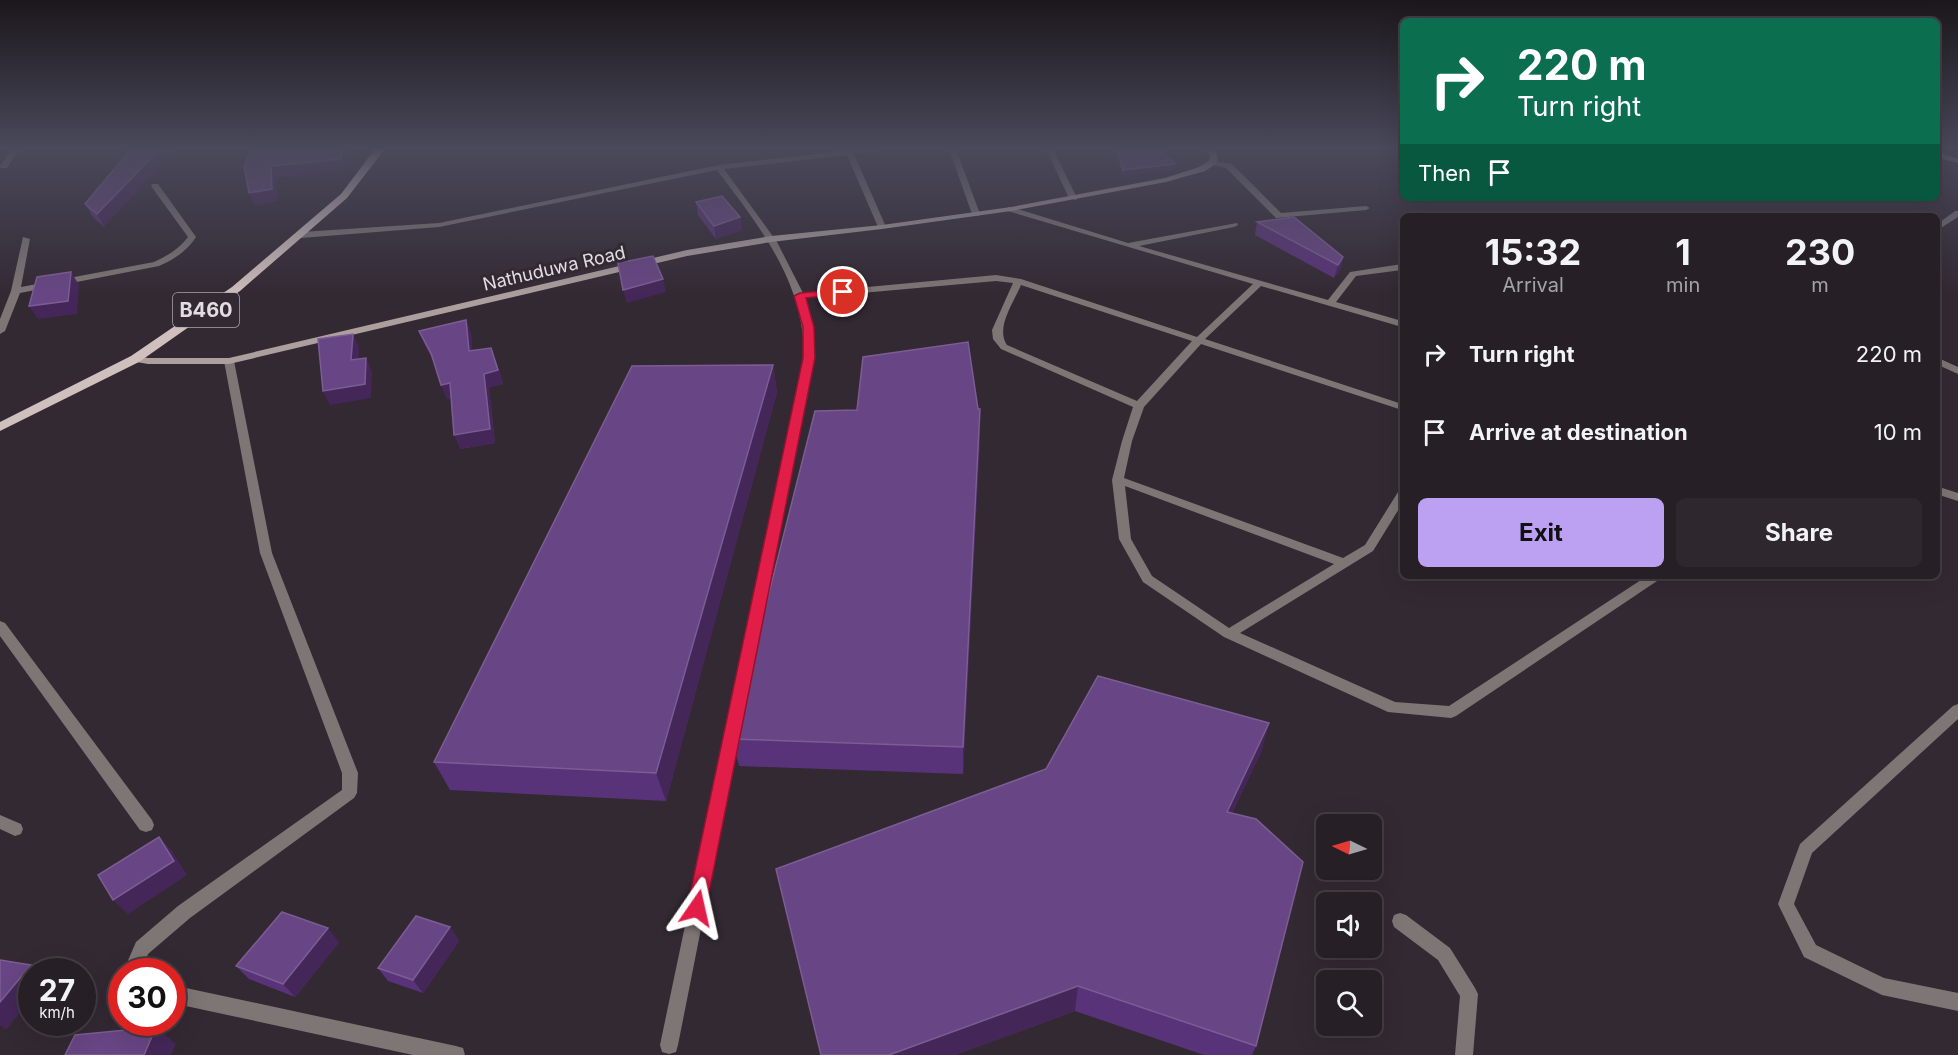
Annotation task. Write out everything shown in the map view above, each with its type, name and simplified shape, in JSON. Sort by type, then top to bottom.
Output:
[{"type":"main road","name":"B460","points":[[0,427],[135,359],[236,290],[342,198]]},
{"type":"street","points":[[16,291],[156,264],[170,259],[188,245],[192,237],[164,198]]},
{"type":"street","points":[[302,235],[439,225],[568,198]]},
{"type":"street","points":[[669,1046],[809,358],[809,327],[800,296],[771,238],[742,198]]},
{"type":"street","points":[[869,198],[882,227]]},
{"type":"street","points":[[970,198],[976,214]]},
{"type":"street","name":"Nathuduwa Road","points":[[135,359],[229,361],[687,253],[771,238],[882,227],[1072,198]]},
{"type":"street","points":[[1261,198],[1279,216],[1366,208]]},
{"type":"street","points":[[1011,209],[1127,245],[1400,323]]},
{"type":"street","points":[[1940,225],[1958,213]]},
{"type":"street","points":[[1127,245],[1234,225]]},
{"type":"street","points":[[0,331],[16,291],[26,239]]},
{"type":"street","points":[[1330,303],[1353,274],[1400,267]]},
{"type":"street","points":[[800,296],[996,278],[1018,281],[1400,406]]},
{"type":"street","points":[[1018,281],[997,330],[998,339],[1004,347],[1139,406]]},
{"type":"street","points":[[1259,283],[1198,341],[1139,406],[1127,441],[1118,480],[1125,539],[1147,579],[1229,634],[1393,708],[1452,712],[1652,579]]},
{"type":"street","points":[[138,958],[142,948],[184,912],[349,793],[350,773],[266,553],[229,361]]},
{"type":"street","points":[[1940,362],[1958,371]]},
{"type":"street","points":[[1118,480],[1344,563]]},
{"type":"street","points":[[1940,491],[1958,496]]},
{"type":"street","points":[[1229,634],[1368,548],[1400,498]]},
{"type":"street","points":[[0,626],[146,825]]},
{"type":"street","points":[[1958,710],[1806,849],[1786,904],[1810,951],[1882,986],[1958,1002]]},
{"type":"street","points":[[0,822],[15,829]]},
{"type":"street","points":[[1400,921],[1444,954],[1469,994],[1464,1055]]},
{"type":"street","points":[[186,997],[456,1055]]},
{"type":"building","points":[[90,198],[112,198],[97,214],[85,204]]},
{"type":"building","points":[[724,198],[740,217],[714,226],[696,202]]},
{"type":"building","points":[[1294,217],[1343,257],[1338,265],[1257,222]]},
{"type":"building","points":[[653,256],[663,279],[623,290],[618,263]]},
{"type":"building","points":[[71,272],[68,301],[29,306],[37,277]]},
{"type":"building","points":[[466,320],[469,351],[491,348],[498,370],[484,374],[490,429],[454,435],[450,383],[441,385],[431,353],[419,331]]},
{"type":"building","points":[[353,334],[351,360],[366,358],[365,384],[323,391],[318,339]]},
{"type":"building","points":[[968,342],[978,409],[980,409],[963,747],[732,739],[815,411],[857,410],[863,357]]},
{"type":"building","points":[[773,365],[656,773],[434,762],[632,366]]},
{"type":"building","points":[[1098,676],[1269,723],[1227,812],[1256,819],[1303,862],[1256,1046],[1078,986],[889,1055],[821,1055],[776,869],[1046,769]]},
{"type":"building","points":[[159,837],[174,861],[113,900],[98,875]]},
{"type":"building","points":[[282,912],[328,928],[283,984],[236,966]]},
{"type":"building","points":[[416,916],[450,927],[413,980],[378,968]]},
{"type":"building","points":[[0,960],[18,963],[18,981],[0,1002]]},
{"type":"building","points":[[108,1032],[108,1036],[152,1036],[144,1055],[65,1055],[74,1036],[96,1036],[96,1033]]},
{"type":"route","points":[[697,908],[809,358],[809,327],[800,296],[843,292]]}]
